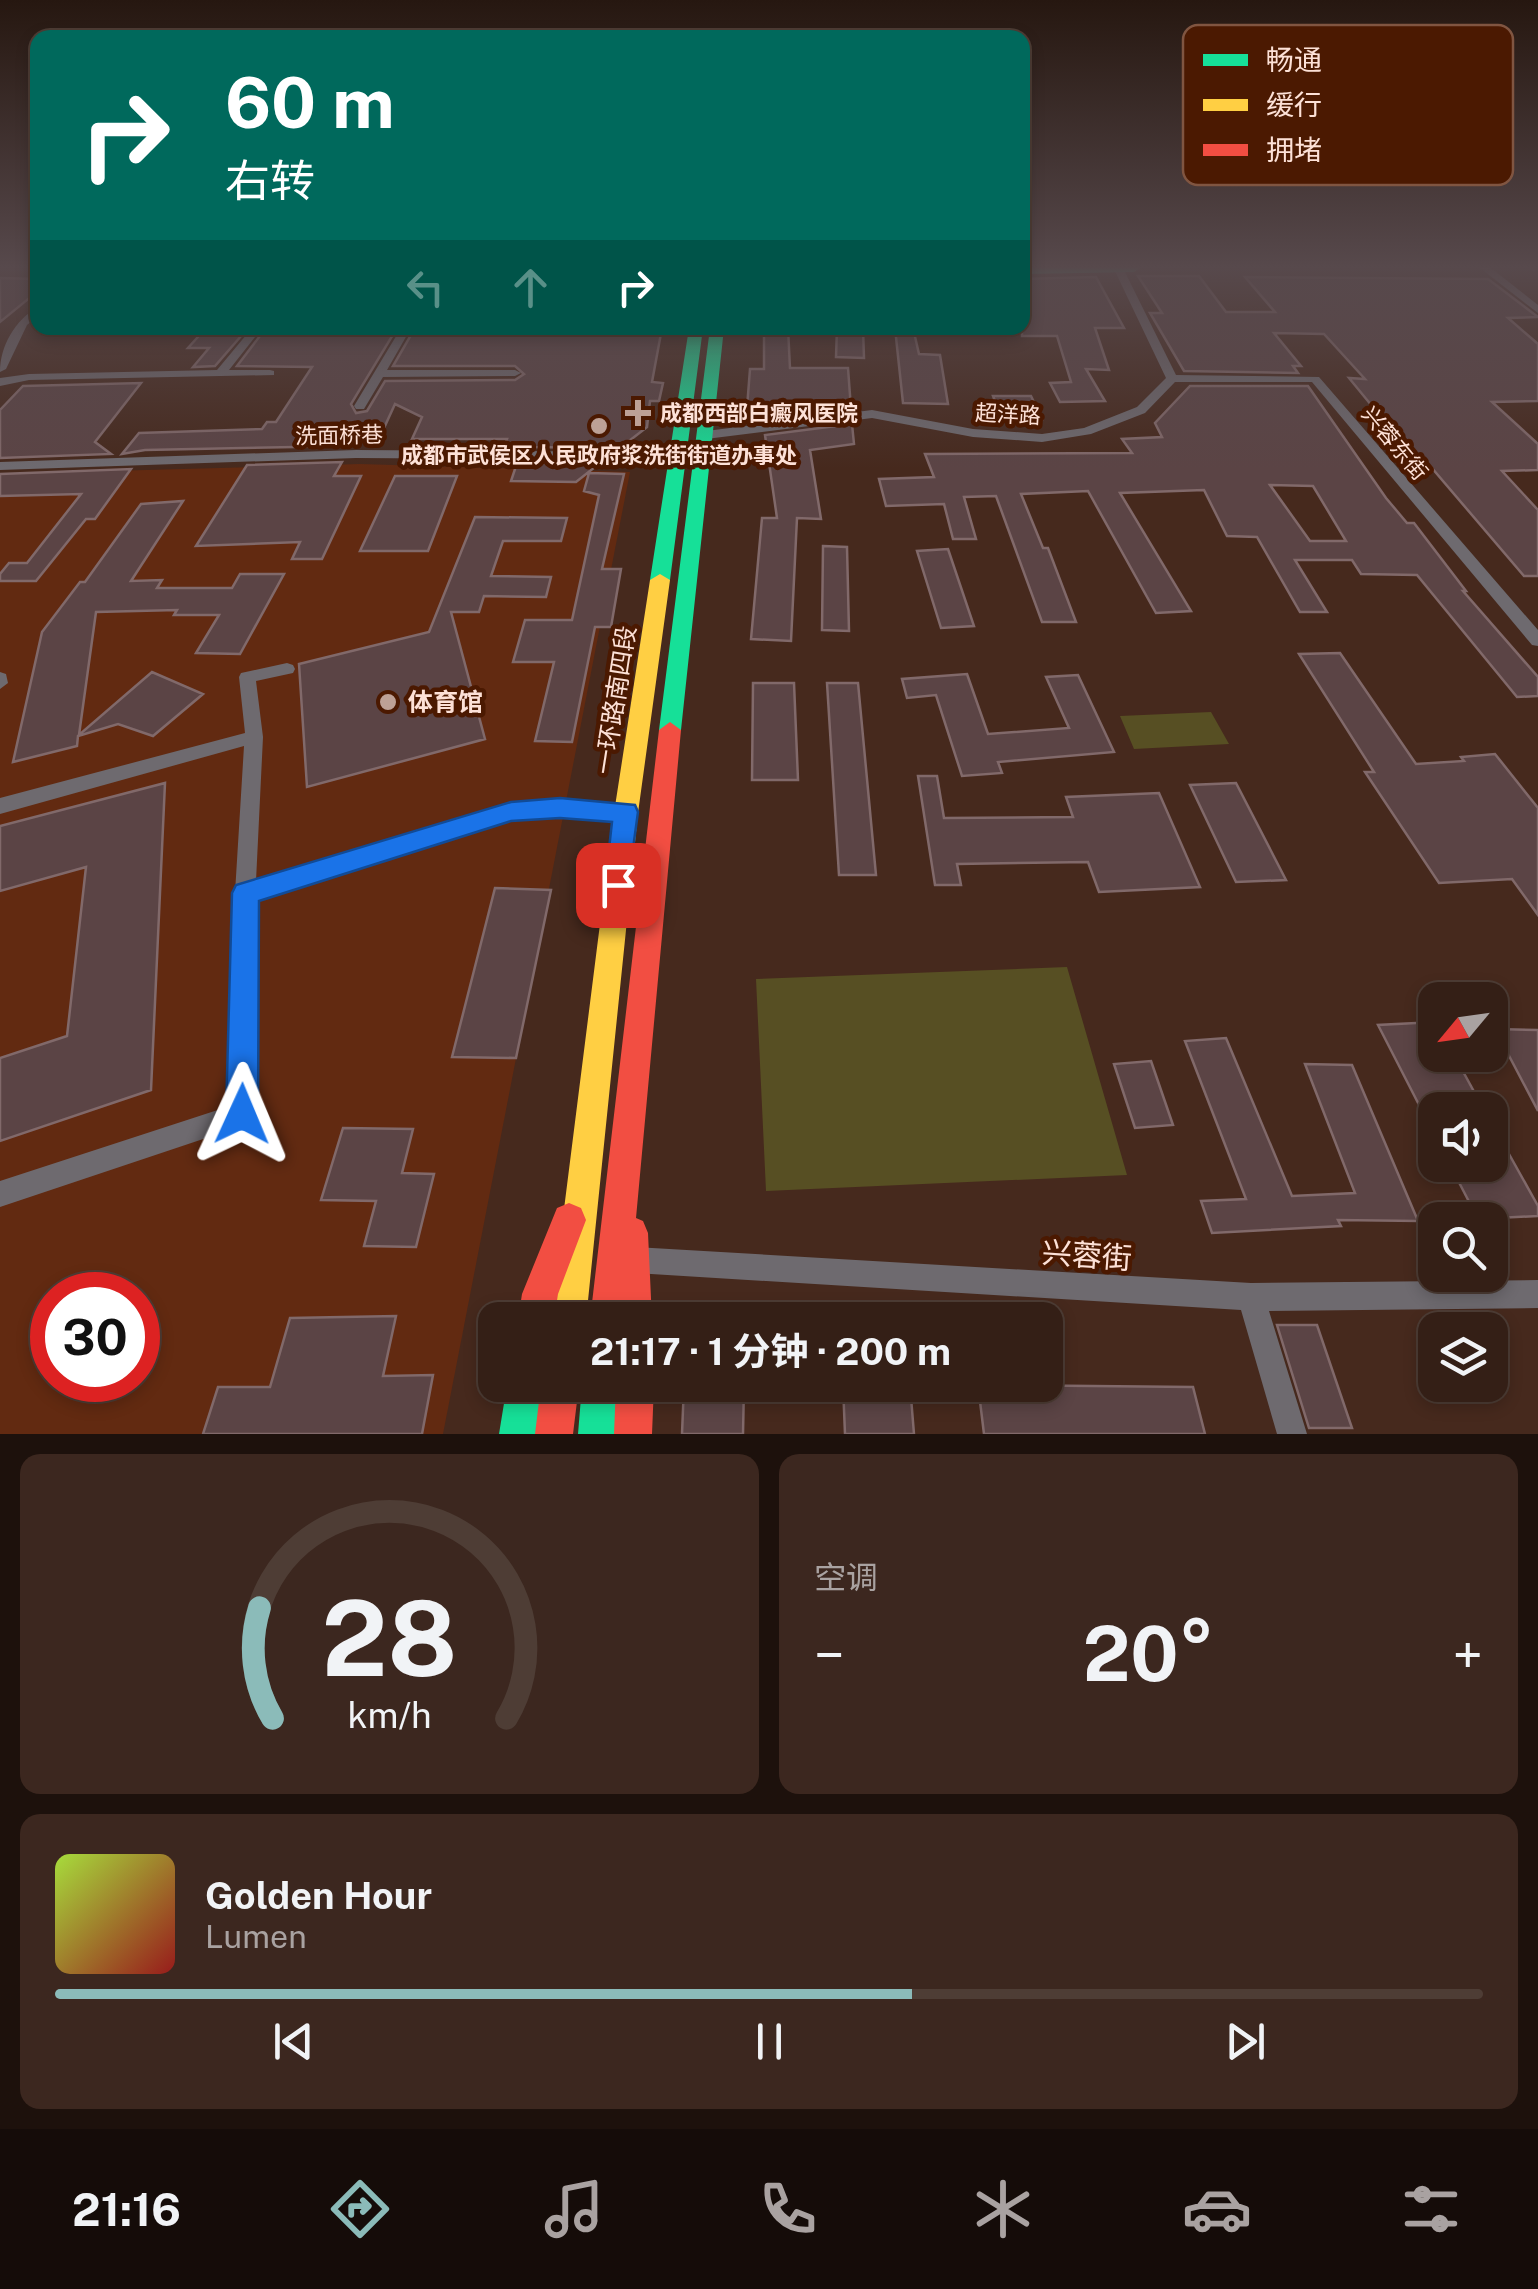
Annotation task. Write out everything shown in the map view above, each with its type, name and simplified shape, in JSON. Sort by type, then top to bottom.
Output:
[{"type":"main road","name":"一环路南四段","points":[[570,1302],[626,812],[695,335]]},
{"type":"main road","points":[[610,1302],[659,826],[716,335]]},
{"type":"main road","points":[[624,1162],[634,1302]]},
{"type":"main road","points":[[539,1302],[586,1175]]},
{"type":"main road","points":[[518,1434],[523,1402]]},
{"type":"main road","points":[[554,1434],[558,1402]]},
{"type":"main road","points":[[597,1434],[600,1402]]},
{"type":"main road","points":[[633,1434],[634,1402]]},
{"type":"street","points":[[0,369],[16,335]]},
{"type":"street","points":[[221,374],[252,335]]},
{"type":"street","points":[[360,406],[402,335]]},
{"type":"street","points":[[1151,335],[1172,378]]},
{"type":"street","points":[[0,382],[29,377],[270,372]]},
{"type":"street","points":[[379,374],[515,372]]},
{"type":"street","name":"超洋路","points":[[706,435],[872,414],[973,433],[1042,438],[1087,431],[1141,410],[1172,378]]},
{"type":"street","name":"兴蓉东街","points":[[1172,378],[1315,379],[1538,642]]},
{"type":"street","name":"洗面桥巷","points":[[0,466],[356,454],[680,456]]},
{"type":"street","points":[[0,1194],[242,1114],[245,893],[254,737],[247,677],[287,669]]},
{"type":"street","points":[[0,806],[254,737]]},
{"type":"street","points":[[245,893],[511,812],[560,808],[626,812]]},
{"type":"street","name":"兴蓉街","points":[[633,1260],[1251,1298],[1538,1294]]},
{"type":"street","points":[[1251,1298],[1292,1434]]},
{"type":"shaded area","points":[[360,464],[630,472],[443,1434],[0,1434],[0,474]]},
{"type":"shaded area","points":[[1211,712],[1229,744],[1134,749],[1120,716]]},
{"type":"shaded area","points":[[1067,967],[1127,1175],[766,1191],[756,979]]},
{"type":"building","points":[[200,335],[242,335],[215,366],[193,367],[209,348],[188,348]]},
{"type":"building","points":[[261,335],[393,335],[351,404],[356,413],[367,411],[385,381],[515,380],[524,374],[515,366],[393,366],[411,335],[661,335],[652,382],[663,383],[659,401],[650,401],[647,427],[620,448],[523,447],[505,444],[507,439],[412,439],[422,417],[395,404],[379,439],[354,439],[350,446],[145,450],[122,454],[139,433],[262,429],[267,422],[276,422],[312,367],[237,366]]},
{"type":"building","points":[[764,335],[788,335],[790,368],[848,368],[851,409],[746,421],[750,369],[764,369]]},
{"type":"building","points":[[837,335],[863,335],[864,358],[836,357]]},
{"type":"building","points":[[896,335],[915,335],[919,354],[940,355],[948,404],[903,403]]},
{"type":"building","points":[[1097,335],[1109,370],[1086,369],[1105,401],[1060,402],[1050,383],[1071,382],[1057,336],[1022,336]]},
{"type":"building","points":[[1163,335],[1276,335],[1301,366],[1293,366],[1298,373],[1184,371]]},
{"type":"building","points":[[1325,335],[1528,335],[1538,344],[1538,401],[1492,402],[1538,444],[1538,470],[1502,471],[1538,510],[1538,576],[1524,576],[1431,467],[1424,467],[1404,445],[1349,378],[1365,379]]},
{"type":"building","points":[[141,383],[95,442],[111,454],[0,458],[0,410],[23,386]]},
{"type":"building","points":[[1190,386],[1308,386],[1386,498],[1407,523],[1414,523],[1463,591],[1538,677],[1538,696],[1517,697],[1417,575],[1361,574],[1352,560],[1295,560],[1327,612],[1300,612],[1257,537],[1227,536],[1204,490],[1120,493],[1191,611],[1156,613],[1088,491],[1021,494],[1043,548],[1048,548],[1076,622],[1042,622],[996,496],[964,497],[976,539],[953,539],[944,504],[886,506],[879,479],[934,477],[925,454],[1132,453],[1122,439],[1162,437],[1155,423]],"holes":[[[1270,485],[1313,486],[1346,541],[1310,541]]]},
{"type":"building","points":[[993,396],[1031,396],[1042,419],[1002,419]]},
{"type":"building","points":[[852,424],[854,444],[810,450],[821,519],[797,518],[791,641],[751,639],[762,518],[777,518],[765,435]]},
{"type":"building","points":[[342,462],[334,476],[361,476],[322,559],[292,559],[300,542],[196,546],[247,465]]},
{"type":"building","points":[[517,463],[600,463],[576,482],[511,481]]},
{"type":"building","points":[[131,469],[95,519],[86,519],[36,581],[0,581],[0,574],[9,563],[27,563],[81,494],[0,496],[0,474]]},
{"type":"building","points":[[589,473],[624,474],[602,569],[621,569],[611,627],[595,627],[572,742],[535,741],[554,662],[513,662],[525,620],[572,620],[599,495],[584,491]]},
{"type":"building","points":[[395,476],[457,476],[428,551],[360,551]]},
{"type":"building","points":[[183,501],[131,581],[162,580],[157,588],[232,588],[240,574],[284,574],[240,654],[196,653],[219,615],[174,615],[177,610],[96,612],[79,735],[152,672],[203,694],[153,736],[118,724],[78,736],[77,746],[13,762],[42,632],[80,582],[85,582],[141,504]]},
{"type":"building","name":"体育馆","points":[[475,517],[567,518],[561,541],[503,541],[491,576],[551,577],[546,597],[484,596],[479,612],[451,612],[485,739],[307,787],[299,664],[429,632]]},
{"type":"building","points":[[823,546],[847,547],[849,631],[822,630]]},
{"type":"building","points":[[948,549],[974,626],[941,628],[917,551]]},
{"type":"building","points":[[1340,653],[1416,764],[1464,761],[1461,757],[1495,754],[1538,808],[1538,915],[1512,879],[1439,883],[1365,772],[1374,772],[1299,654]]},
{"type":"building","points":[[967,674],[988,734],[1069,728],[1046,677],[1078,675],[1114,752],[998,762],[1002,773],[962,776],[936,695],[907,698],[902,679]]},
{"type":"building","points":[[753,683],[794,683],[798,780],[752,780]]},
{"type":"building","points":[[827,683],[858,683],[876,875],[839,875]]},
{"type":"building","points":[[918,776],[937,776],[944,818],[1073,817],[1066,797],[1159,793],[1200,887],[1099,892],[1088,862],[957,864],[961,885],[935,885]]},
{"type":"building","points":[[165,783],[151,1090],[0,1141],[0,1058],[67,1036],[86,867],[0,891],[0,826]]},
{"type":"building","points":[[1236,783],[1286,880],[1236,882],[1190,785]]},
{"type":"building","points":[[495,888],[551,890],[516,1058],[452,1057]]},
{"type":"building","points":[[1418,1023],[1418,1072],[1463,1072],[1474,1092],[1418,1092],[1418,1103],[1378,1025]]},
{"type":"building","points":[[1508,1029],[1538,1030],[1538,1111],[1508,1054]]},
{"type":"building","points":[[1226,1038],[1292,1196],[1355,1193],[1305,1064],[1352,1065],[1418,1221],[1338,1220],[1341,1226],[1212,1233],[1201,1201],[1246,1199],[1185,1041]]},
{"type":"building","points":[[1151,1061],[1173,1125],[1135,1128],[1114,1064]]},
{"type":"building","points":[[343,1128],[413,1129],[402,1173],[434,1174],[416,1247],[364,1246],[376,1201],[321,1200]]},
{"type":"building","points":[[1508,1152],[1538,1206],[1538,1216],[1508,1218],[1508,1202],[1469,1202],[1459,1182],[1508,1182]]},
{"type":"building","points":[[396,1316],[383,1376],[433,1375],[422,1434],[203,1434],[218,1387],[270,1387],[290,1318]]},
{"type":"building","points":[[1277,1325],[1317,1325],[1352,1428],[1309,1428]]},
{"type":"building","points":[[1063,1386],[1193,1387],[1205,1434],[984,1434],[980,1402],[1063,1402]]},
{"type":"building","points":[[683,1402],[744,1402],[743,1434],[682,1434]]},
{"type":"building","points":[[844,1402],[911,1402],[914,1434],[845,1434]]},
{"type":"traffic: fast","points":[[660,580],[695,335]]},
{"type":"traffic: fast","points":[[670,730],[716,335]]},
{"type":"traffic: fast","points":[[518,1434],[523,1402]]},
{"type":"traffic: fast","points":[[597,1434],[600,1402]]},
{"type":"traffic: slow","points":[[570,1302],[626,813],[660,580]]},
{"type":"traffic: jam","points":[[610,1302],[670,730]]},
{"type":"traffic: jam","points":[[539,1302],[569,1220]]},
{"type":"traffic: jam","points":[[631,1233],[633,1302]]},
{"type":"traffic: jam","points":[[554,1434],[558,1402]]},
{"type":"traffic: jam","points":[[633,1434],[634,1402]]},
{"type":"place","name":"成都西部白癜风医院","points":[[638,413]]},
{"type":"place","name":"成都市武侯区人民政府浆洗街街道办事处","points":[[599,426]]},
{"type":"place","name":"体育馆","points":[[388,702]]},
{"type":"route","points":[[242,1114],[245,893],[511,812],[560,808],[626,812],[618,885]]}]
